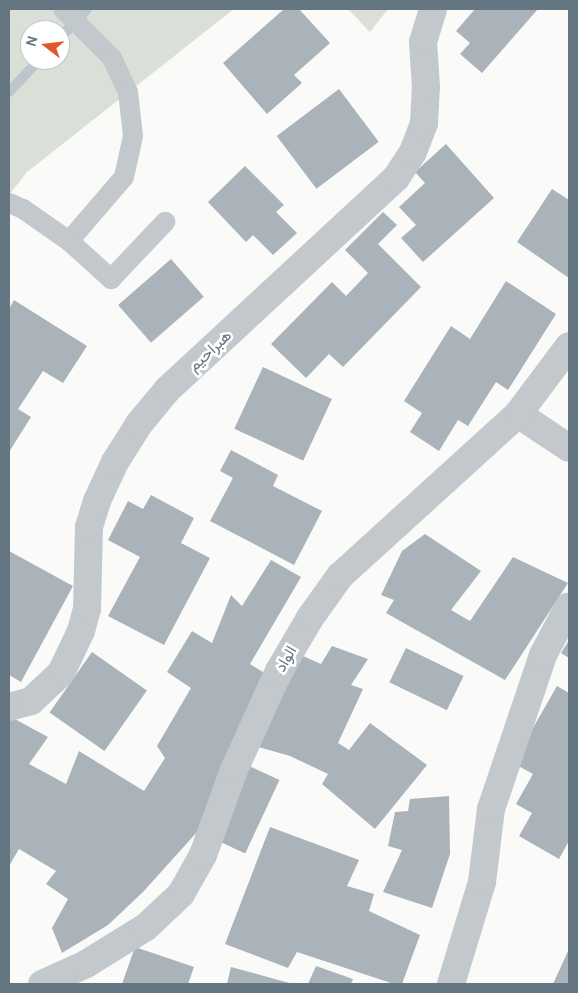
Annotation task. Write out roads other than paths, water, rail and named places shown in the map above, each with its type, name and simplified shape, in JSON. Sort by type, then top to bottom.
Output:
[{"type":"street","name":"هبراحيم","points":[[9,707],[31,701],[49,686],[61,673],[81,631],[87,609],[89,528],[96,501],[115,462],[140,424],[167,390],[396,178],[414,152],[424,123],[426,86],[423,42],[433,9]]},
{"type":"street","name":"الواد","points":[[42,984],[83,974],[146,927],[181,894],[203,855],[234,770],[279,671],[310,618],[340,576],[518,414],[569,346]]},
{"type":"street","points":[[518,414],[569,448]]},
{"type":"street","points":[[451,984],[482,882],[491,808],[543,656],[569,606]]},
{"type":"lane","points":[[63,9],[112,58],[128,92],[133,136],[124,177],[69,241]]},
{"type":"lane","points":[[9,203],[23,209],[69,241],[111,279],[165,222]]},
{"type":"waterway","points":[[70,27],[87,9]]},
{"type":"waterway","points":[[9,92],[30,70]]}]
